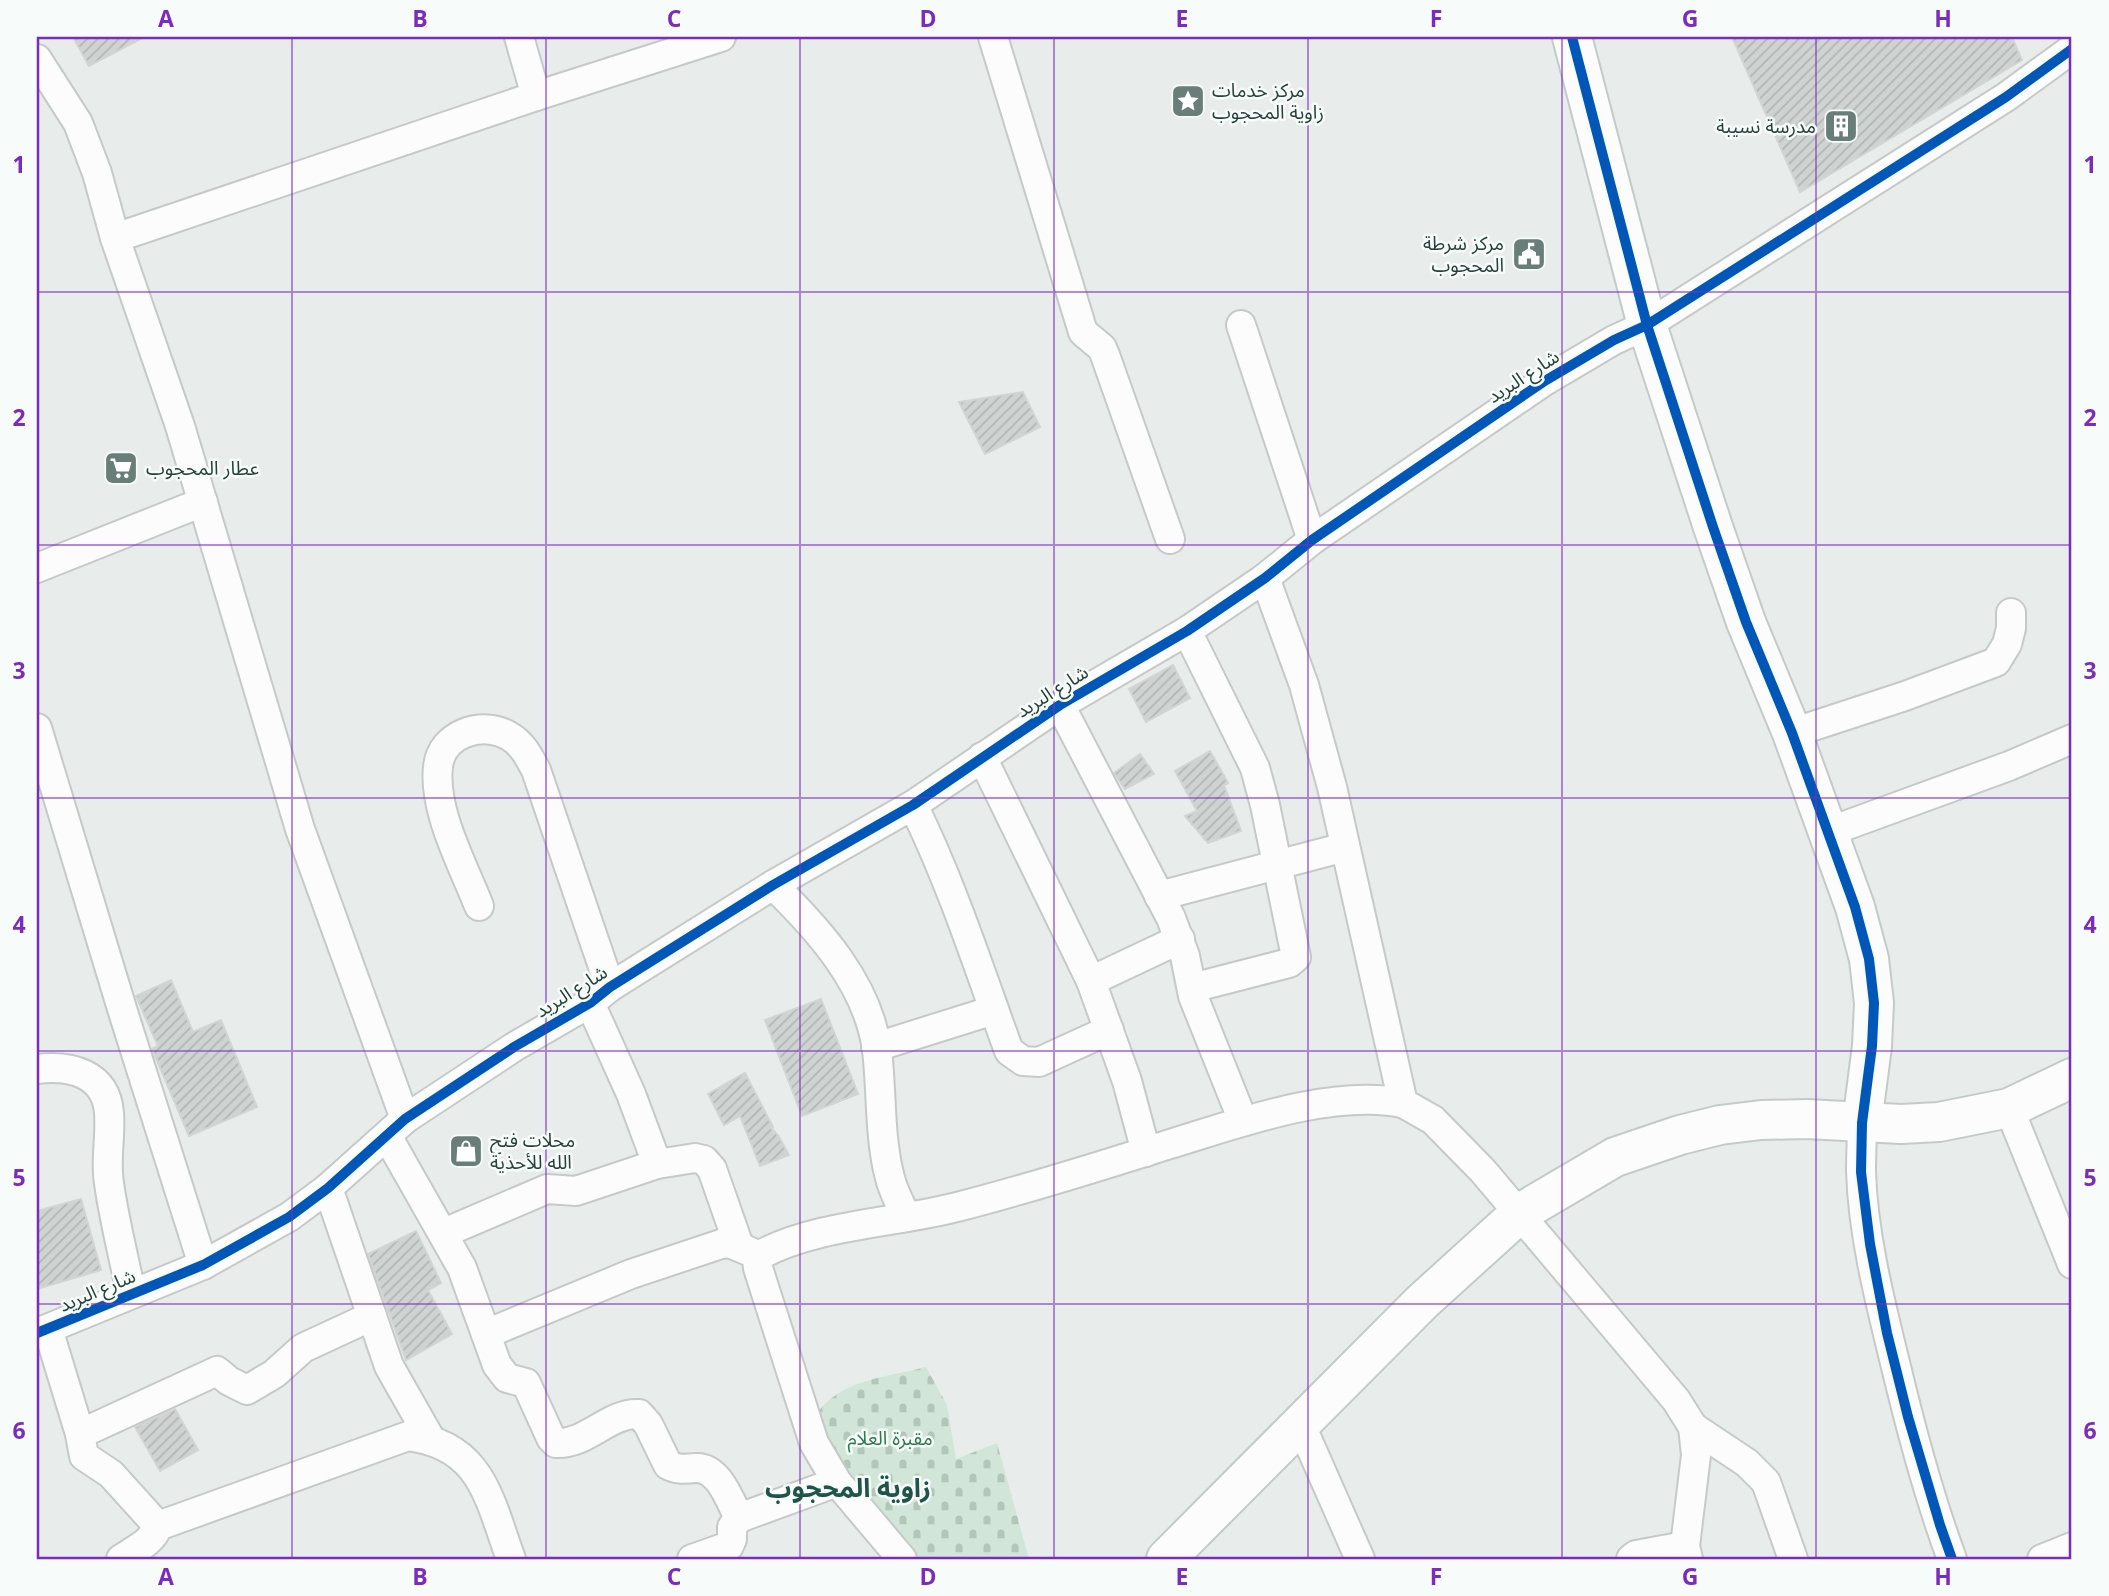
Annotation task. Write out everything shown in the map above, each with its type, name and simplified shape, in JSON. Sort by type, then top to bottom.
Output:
[{"type":"street","points":[[519,37],[536,96]]},
{"type":"street","points":[[115,238],[536,96],[721,37]]},
{"type":"street","points":[[993,37],[1083,332],[1102,348],[1105,355],[1170,539]]},
{"type":"street","points":[[1572,37],[1647,325],[1746,622],[1792,733],[1855,907],[1869,959],[1874,1003],[1872,1046],[1862,1122],[1861,1172],[1870,1244],[1908,1417],[1952,1559]]},
{"type":"street","name":"شارع البريد","points":[[42,1331],[203,1265],[289,1217],[328,1188],[396,1127],[514,1047],[773,885],[913,805],[1060,705],[1186,631],[1265,578],[1312,540],[1543,382],[1614,340],[1647,325],[2006,97],[2072,49]]},
{"type":"street","points":[[37,59],[78,123],[97,173],[115,238],[180,426],[300,829],[396,1127],[462,1268],[501,1373],[526,1383],[556,1443],[570,1442],[622,1417],[639,1414],[648,1424],[668,1465],[678,1469],[699,1468],[718,1478],[739,1518]]},
{"type":"street","points":[[1241,325],[1312,540]]},
{"type":"street","points":[[37,568],[203,502]]},
{"type":"street","points":[[1265,578],[1304,685],[1332,786],[1403,1102]]},
{"type":"street","points":[[1792,733],[1905,696],[1996,662],[2007,644],[2011,613]]},
{"type":"street","points":[[1186,631],[1255,768],[1295,950],[1294,960],[1192,988]]},
{"type":"street","points":[[1060,705],[1180,939],[1192,988],[1213,1050],[1243,1121]]},
{"type":"street","points":[[37,728],[203,1265]]},
{"type":"street","points":[[479,906],[442,811],[438,765],[444,748],[455,736],[485,730],[510,736],[526,752],[536,770],[600,995],[631,1094],[657,1164]]},
{"type":"street","points":[[1828,832],[2009,766],[2072,738]]},
{"type":"street","points":[[982,757],[1091,981],[1127,1081],[1146,1152]]},
{"type":"street","points":[[913,805],[928,836],[1009,1051],[1015,1058],[1030,1063],[1039,1062],[1109,1030]]},
{"type":"street","points":[[1159,896],[1345,847]]},
{"type":"street","points":[[773,885],[807,918],[853,980],[876,1047],[886,1161],[890,1181],[906,1217]]},
{"type":"street","points":[[1091,981],[1180,939]]},
{"type":"street","points":[[876,1047],[994,1010]]},
{"type":"street","points":[[37,1069],[61,1066],[76,1070],[91,1079],[106,1100],[109,1113],[106,1159],[109,1185],[131,1294]]},
{"type":"street","points":[[1166,1559],[1422,1302],[1520,1213],[1615,1157],[1720,1125],[1807,1119],[1901,1124],[1940,1122],[2009,1108],[2072,1078]]},
{"type":"street","points":[[486,1334],[631,1274],[721,1244],[729,1243],[750,1251],[964,1206],[1243,1121],[1351,1099],[1403,1102],[1433,1120],[1448,1133],[1520,1213],[1676,1401],[1693,1427],[1747,1463],[1766,1482],[1793,1559]]},
{"type":"street","points":[[2009,1108],[2072,1264]]},
{"type":"street","points":[[444,1233],[547,1189],[576,1191],[657,1164],[695,1158],[704,1160],[712,1169],[750,1251],[757,1260],[814,1443],[837,1482],[902,1559]]},
{"type":"street","points":[[328,1188],[390,1366],[431,1440]]},
{"type":"street","points":[[80,1434],[217,1370],[229,1381],[247,1390],[274,1374],[303,1348],[372,1316]]},
{"type":"street","points":[[42,1331],[80,1434],[84,1456],[111,1474],[159,1526]]},
{"type":"street","points":[[1300,1423],[1360,1559]]},
{"type":"street","points":[[1631,1559],[1636,1555],[1687,1553],[1696,1455],[1693,1427]]},
{"type":"street","points":[[121,1559],[146,1542],[159,1526],[399,1437],[408,1436],[442,1443],[465,1461],[484,1485],[510,1559]]},
{"type":"street","points":[[692,1559],[729,1546],[732,1527],[739,1518],[837,1482]]},
{"type":"street","points":[[2042,1559],[2072,1546]]},
{"type":"green space","name":"مقبرة العلام","points":[[926,1367],[947,1405],[956,1459],[997,1443],[1029,1559],[922,1559],[848,1488],[815,1417],[825,1404],[850,1387]]},
{"type":"building","points":[[73,37],[144,37],[89,66]]},
{"type":"building","name":"مدرسة نسيبة","points":[[1732,37],[2012,37],[2022,60],[1800,192]]},
{"type":"building","points":[[1023,392],[1040,427],[985,454],[959,402]]},
{"type":"building","points":[[1173,665],[1190,698],[1146,722],[1129,689]]},
{"type":"building","points":[[1210,751],[1228,783],[1224,785],[1241,831],[1208,843],[1185,816],[1197,811],[1175,771]]},
{"type":"building","points":[[1140,754],[1154,774],[1125,789],[1114,773]]},
{"type":"building","points":[[171,980],[193,1032],[221,1020],[257,1107],[189,1136],[152,1049],[158,1046],[136,996]]},
{"type":"building","points":[[821,999],[858,1094],[802,1116],[765,1020]]},
{"type":"building","points":[[745,1073],[773,1127],[771,1128],[789,1155],[760,1166],[740,1116],[724,1125],[708,1094]]},
{"type":"building","points":[[81,1199],[101,1270],[37,1289],[37,1211]]},
{"type":"building","points":[[416,1231],[441,1283],[428,1290],[452,1334],[406,1360],[368,1254]]},
{"type":"building","points":[[175,1409],[198,1450],[160,1471],[135,1427]]},
{"type":"cycle path","points":[[1572,37],[1647,325],[1746,622],[1792,733],[1855,907],[1869,959],[1874,1003],[1872,1046],[1862,1123],[1861,1172],[1870,1244],[1887,1333],[1908,1417],[1952,1559]]},
{"type":"cycle path","points":[[37,1333],[203,1265],[289,1217],[328,1188],[405,1119],[514,1047],[590,1003],[610,987],[773,885],[913,805],[1060,705],[1187,631],[1265,578],[1312,540],[1543,382],[1614,340],[1647,325],[2006,97],[2072,49]]},
{"type":"place","name":"مركز خدمات زاوية المحجوب","points":[[1188,101]]},
{"type":"place","name":"مدرسة نسيبة","points":[[1841,126]]},
{"type":"place","name":"مركز شرطة المحجوب","points":[[1529,254]]},
{"type":"place","name":"عطار المحجوب","points":[[121,468]]},
{"type":"place","name":"محلات فتح الله للأحذية","points":[[466,1151]]},
{"type":"district","name":"زاوية المحجوب","points":[[848,1488]]}]
